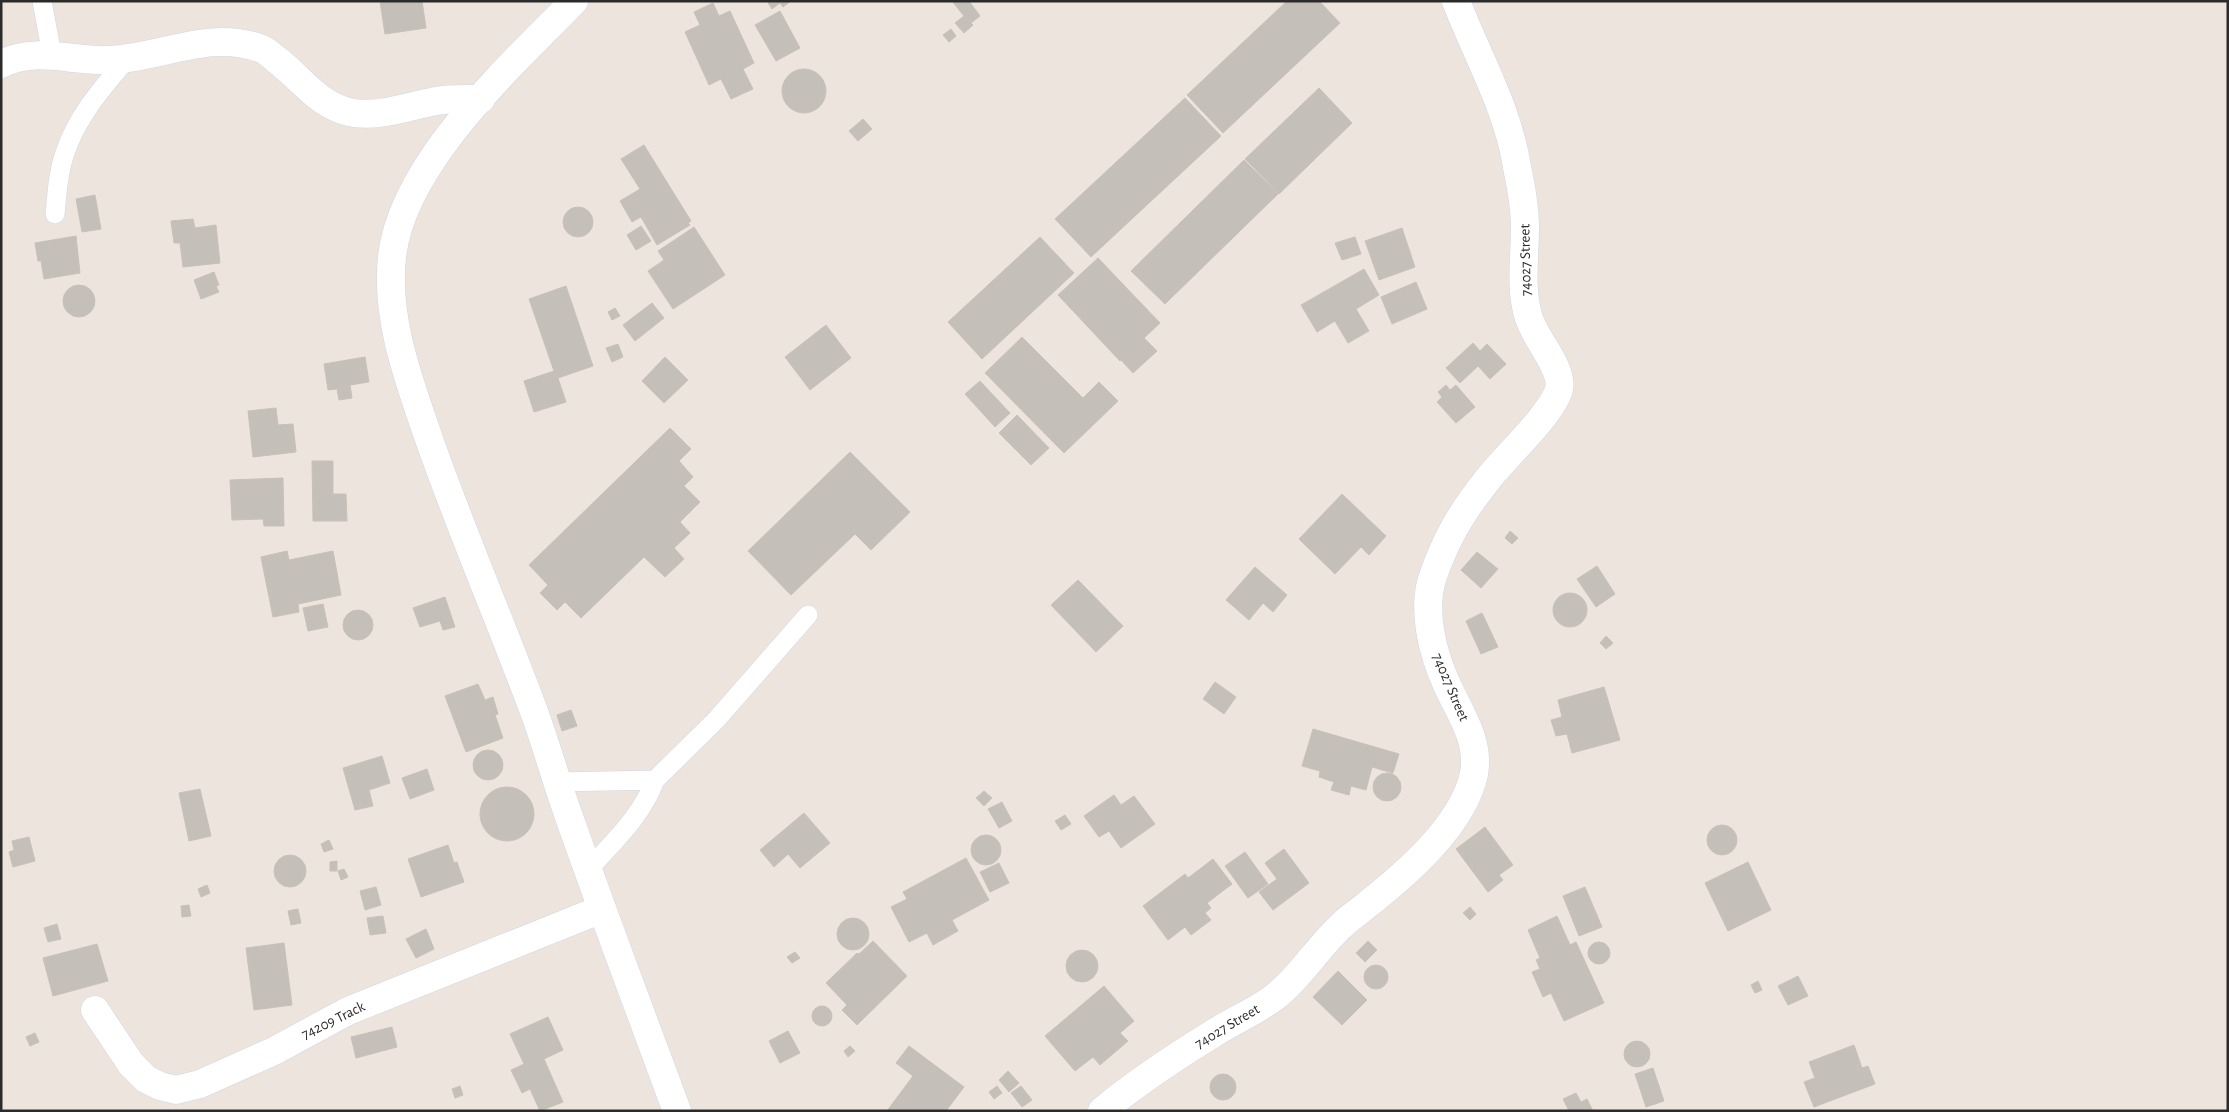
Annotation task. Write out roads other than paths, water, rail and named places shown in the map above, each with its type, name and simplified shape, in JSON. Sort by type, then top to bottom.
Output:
[{"type":"street","points":[[574,1],[481,99],[445,141],[418,180],[402,217],[392,256],[391,296],[407,374],[457,517],[536,718],[588,870],[677,1111]]},
{"type":"street","name":"74027 Street","points":[[1102,1111],[1135,1084],[1276,996],[1345,922],[1403,875],[1427,852],[1452,819],[1470,786],[1474,771],[1474,750],[1468,724],[1446,683],[1436,651],[1428,621],[1430,586],[1453,527],[1488,479],[1540,420],[1559,391],[1560,381],[1554,366],[1535,334],[1528,316],[1524,290],[1525,222],[1517,162],[1501,106],[1456,1]]},
{"type":"street","points":[[1,64],[30,55],[52,55],[84,60],[127,59],[210,41],[235,41],[264,49],[312,93],[330,105],[353,113],[378,113],[438,101],[481,99]]},
{"type":"street","name":"74209 Track","points":[[95,1010],[131,1064],[146,1079],[160,1086],[176,1090],[200,1084],[274,1051],[348,1011],[602,909]]},
{"type":"lane","points":[[42,1],[52,55]]},
{"type":"lane","points":[[54,214],[65,152],[76,128],[97,94],[127,59]]},
{"type":"lane","points":[[588,870],[629,824],[648,798],[654,780],[716,720],[808,615]]},
{"type":"lane","points":[[557,782],[654,780]]}]
